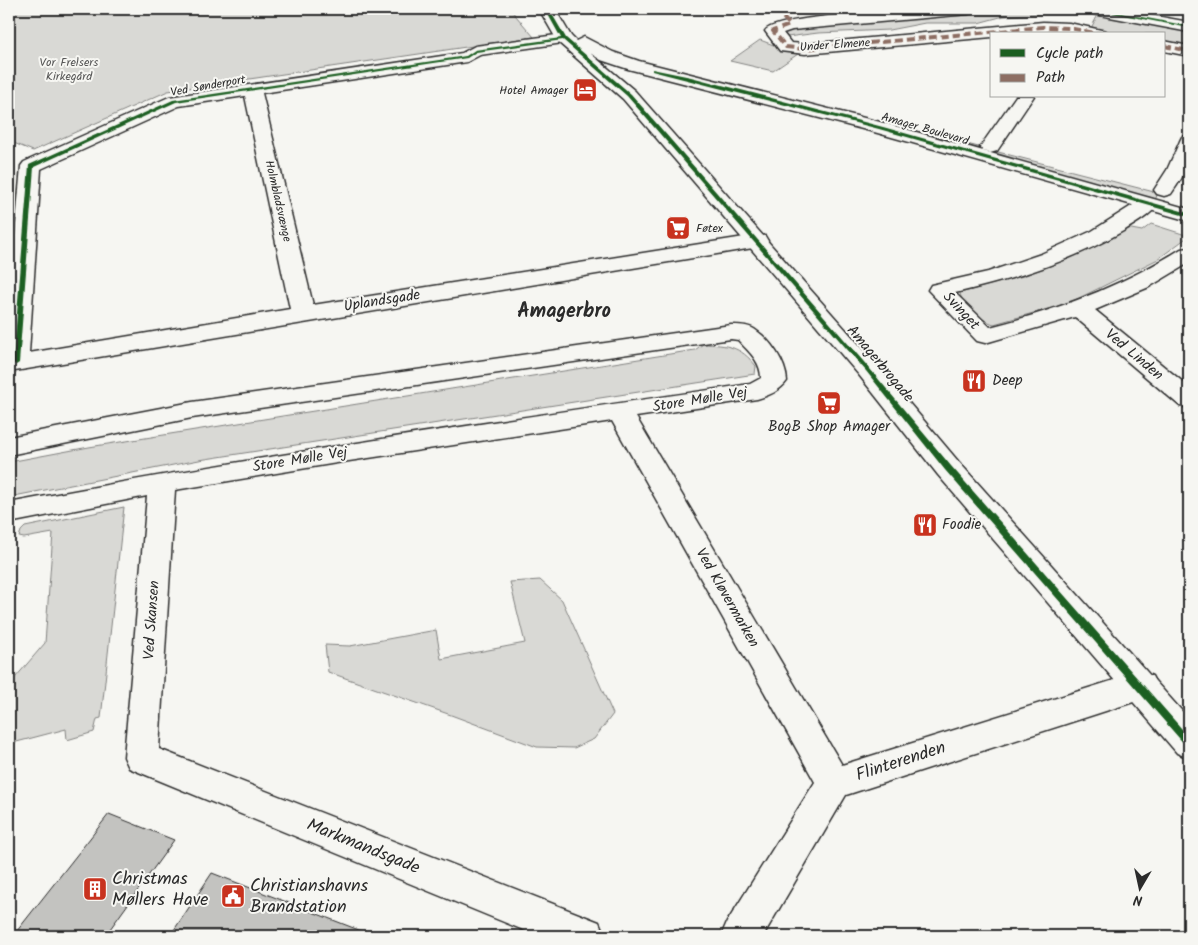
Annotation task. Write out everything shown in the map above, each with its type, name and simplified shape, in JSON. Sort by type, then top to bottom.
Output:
[{"type":"street","name":"Amagerbrogade","points":[[547,9],[564,39],[630,95],[868,370],[948,468],[1189,743]]},
{"type":"street","points":[[775,9],[790,25]]},
{"type":"street","name":"Under Elmene","points":[[968,9],[790,25],[773,31],[786,47],[805,50],[990,32]]},
{"type":"street","points":[[1094,9],[1189,27]]},
{"type":"street","name":"Amager Boulevard","points":[[560,11],[583,41],[607,56],[634,66],[689,78],[1156,197],[1189,197]]},
{"type":"street","name":"Amagerbrogade","points":[[579,25],[595,38],[630,95]]},
{"type":"street","name":"Under Elmene","points":[[991,32],[1070,25],[1093,32]]},
{"type":"street","name":"Amager Boulevard","points":[[595,38],[605,45],[627,54],[990,147],[1156,197],[1189,215]]},
{"type":"street","name":"Ved Sønderport","points":[[12,363],[31,166],[175,101],[467,57],[475,52],[564,39]]},
{"type":"street","points":[[1166,46],[1189,51]]},
{"type":"street","name":"Holmbladsvænge","points":[[252,89],[303,314]]},
{"type":"street","points":[[990,147],[1024,98]]},
{"type":"street","name":"Svinget","points":[[1189,141],[1178,170],[1156,197],[1120,225],[1085,245],[1043,262],[994,278],[939,290],[985,336],[1034,324],[1079,309],[1126,290],[1166,270],[1189,254]]},
{"type":"street","name":"Uplandsgade","points":[[12,363],[757,241]]},
{"type":"street","name":"Ved Linden","points":[[1079,309],[1189,400]]},
{"type":"street","name":"Store Mølle Vej","points":[[9,446],[192,410],[731,332],[744,332],[764,354],[775,371],[774,381],[757,391],[349,452],[162,483],[9,513]]},
{"type":"street","name":"Ved Kløvermarken","points":[[620,412],[834,783]]},
{"type":"street","name":"Ved Skansen","points":[[141,757],[162,483]]},
{"type":"street","name":"Flinterenden","points":[[834,783],[1140,686]]},
{"type":"street","name":"Markmandsgade","points":[[141,757],[578,935]]},
{"type":"street","points":[[740,936],[834,783]]},
{"type":"green space","name":"Vor Frelsers Kirkegård","points":[[9,9],[510,9],[534,37],[168,91],[33,151],[9,141]]},
{"type":"green space","points":[[997,9],[1057,9],[1053,13],[1004,16],[978,23],[925,23],[889,30],[818,33],[787,37],[783,31],[789,28]]},
{"type":"green space","points":[[1099,13],[1189,30],[1189,48],[1166,43],[1166,32],[1110,32],[1091,28]]},
{"type":"green space","points":[[760,40],[798,54],[773,71],[730,61]]},
{"type":"green space","points":[[768,93],[1158,193],[1155,200],[765,95]]},
{"type":"green space","points":[[1151,224],[1189,236],[1158,259],[1069,303],[994,324],[983,319],[968,308],[960,293],[1023,276],[1068,259],[1126,228],[1142,231]]},
{"type":"green space","points":[[703,344],[727,346],[739,351],[756,366],[755,374],[199,460],[9,497],[9,462],[89,447],[695,350]]},
{"type":"green space","points":[[124,507],[101,718],[97,719],[94,732],[67,740],[66,729],[9,744],[9,685],[45,643],[53,533],[24,538],[19,537],[21,531],[25,527]]},
{"type":"green space","points":[[540,580],[562,600],[613,714],[594,739],[574,748],[537,747],[328,672],[325,645],[350,646],[436,630],[441,659],[525,643],[510,582]]},
{"type":"building","name":"Christmas Møllers Have","points":[[109,814],[174,840],[105,936],[13,936]]},
{"type":"building","name":"Christianshavns Brandstation","points":[[212,873],[369,934],[369,936],[170,936]]},
{"type":"marked path","points":[[775,9],[790,25],[773,31],[786,47],[805,49],[1043,27],[1069,28],[1090,32]]},
{"type":"marked path","points":[[1166,46],[1189,51]]},
{"type":"cycle path","points":[[547,9],[564,39],[629,95],[868,370],[948,468],[1189,743]]},
{"type":"cycle path","points":[[1094,9],[1189,27]]},
{"type":"cycle path","points":[[16,363],[31,166],[175,101],[467,57],[475,51],[564,39]]},
{"type":"cycle path","points":[[654,70],[881,128],[1189,215]]},
{"type":"place","name":"Hotel Amager","points":[[585,90]]},
{"type":"place","name":"Føtex","points":[[678,228]]},
{"type":"place","name":"Deep","points":[[974,381]]},
{"type":"place","name":"BogB Shop Amager","points":[[829,403]]},
{"type":"place","name":"Foodie","points":[[925,525]]},
{"type":"place","name":"Christmas Møllers Have","points":[[95,889]]},
{"type":"place","name":"Christianshavns Brandstation","points":[[233,896]]},
{"type":"district","name":"Amagerbro","points":[[564,312]]}]
